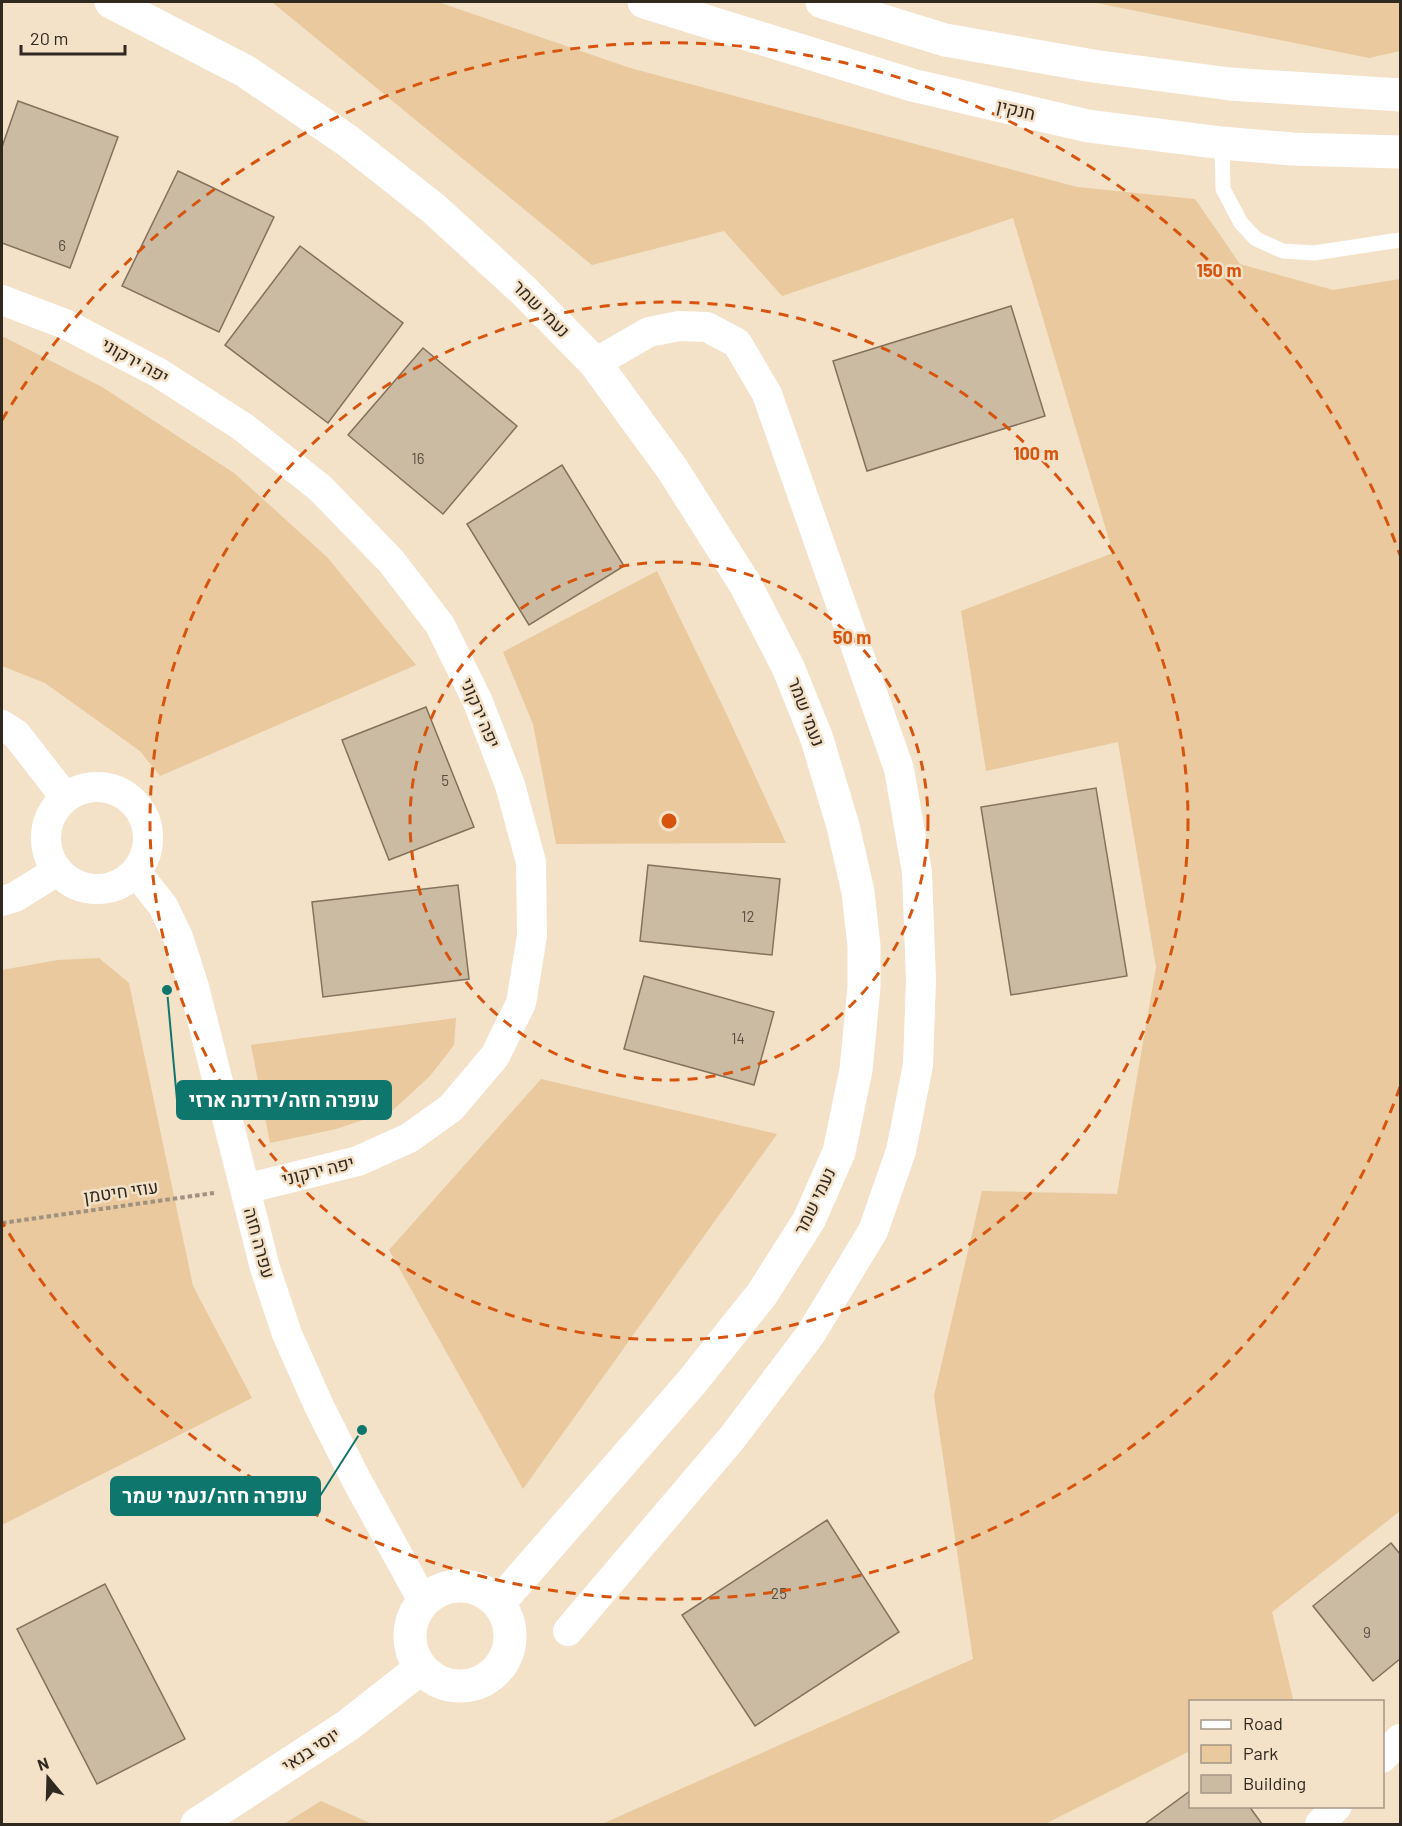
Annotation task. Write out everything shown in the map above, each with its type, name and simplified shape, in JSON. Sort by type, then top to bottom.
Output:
[{"type":"street","name":"נעמי שמר","points":[[111,2],[245,71],[348,141],[433,208],[523,290],[595,363],[673,470],[745,584],[788,667],[817,739],[843,826],[858,892],[864,946],[864,987],[856,1070],[839,1152],[809,1220],[762,1293],[691,1383],[499,1603]]},
{"type":"street","name":"חנקין","points":[[644,2],[923,88],[1088,126],[1222,143],[1303,149],[1401,152]]},
{"type":"street","points":[[822,2],[945,40],[1093,66],[1230,84],[1401,95]]},
{"type":"street","name":"יפה ירקוני","points":[[2,300],[65,324],[159,373],[243,427],[320,488],[391,561],[440,626],[478,702],[510,785],[531,862],[532,936],[521,1003],[495,1056],[451,1108],[409,1138],[358,1161],[245,1189]]},
{"type":"street","points":[[568,1631],[732,1438],[810,1335],[873,1231],[901,1151],[918,1065],[921,980],[917,872],[898,769],[767,394],[737,343],[707,327],[679,326],[649,332],[595,363]]},
{"type":"street","points":[[2,725],[16,734],[65,797]]},
{"type":"street","points":[[97,786],[114,789],[128,797],[140,809],[147,824],[149,841],[136,872],[122,883],[105,889],[88,888],[71,882],[57,871],[49,856],[45,840],[47,824],[54,809],[65,797],[80,789],[97,786]]},
{"type":"street","points":[[2,902],[15,897],[57,871]]},
{"type":"street","name":"עפרה חזה","points":[[136,872],[163,906],[178,937],[194,987],[265,1268],[287,1334],[319,1406],[351,1469],[423,1601]]},
{"type":"street","points":[[453,1586],[470,1586],[486,1592],[499,1603],[507,1616],[511,1632],[510,1648],[504,1663],[493,1675],[480,1683],[464,1687],[448,1686],[433,1679],[421,1668],[412,1649],[410,1627],[423,1601],[437,1591],[453,1586]]},
{"type":"street","name":"יוסי בנאי","points":[[197,1824],[347,1726],[421,1668]]},
{"type":"street","points":[[1384,1757],[1401,1739]]},
{"type":"street","points":[[1320,1824],[1334,1808]]},
{"type":"lane","points":[[1222,143],[1223,189],[1241,223],[1256,239],[1283,251],[1314,253],[1401,240]]},
{"type":"path","name":"עוזי חיטמן","points":[[2,1223],[245,1189]]},
{"type":"green space","points":[[272,2],[438,2],[630,68],[1077,187],[1195,199],[1240,264],[1333,290],[1400,279],[1400,1511],[1272,1612],[1293,1699],[1189,1700],[1189,1752],[1045,1824],[602,1824],[973,1659],[934,1396],[982,1191],[1117,1194],[1156,967],[1118,742],[986,771],[961,611],[1113,553],[1013,218],[782,296],[724,231],[592,265]]},
{"type":"green space","points":[[1092,2],[1400,2],[1400,51],[1369,58]]},
{"type":"green space","points":[[2,336],[102,387],[234,473],[327,557],[416,665],[160,776],[140,751],[45,683],[2,666]]},
{"type":"green space","points":[[657,571],[786,843],[556,844],[533,724],[503,652]]},
{"type":"green space","points":[[99,958],[129,983],[193,1286],[252,1398],[2,1525],[2,970],[58,960]]},
{"type":"green space","points":[[456,1018],[454,1045],[430,1076],[393,1110],[336,1129],[270,1143],[251,1045]]},
{"type":"green space","points":[[541,1079],[777,1134],[523,1489],[389,1250]]},
{"type":"green space","points":[[321,1801],[372,1824],[284,1824]]},
{"type":"building","points":[[18,101],[118,137],[70,268],[2,243],[2,147]]},
{"type":"building","points":[[178,171],[274,217],[219,332],[122,286]]},
{"type":"building","points":[[300,246],[403,323],[328,423],[225,345]]},
{"type":"building","points":[[1011,306],[1045,416],[867,471],[833,361]]},
{"type":"building","points":[[423,348],[517,426],[443,514],[348,435]]},
{"type":"building","points":[[562,465],[624,566],[529,625],[467,524]]},
{"type":"building","points":[[426,707],[474,827],[389,860],[342,740]]},
{"type":"building","points":[[1096,788],[1127,976],[1011,995],[981,807]]},
{"type":"building","points":[[648,865],[780,879],[772,955],[640,941]]},
{"type":"building","points":[[458,885],[469,979],[323,997],[312,902]]},
{"type":"building","points":[[644,976],[774,1012],[754,1085],[624,1049]]},
{"type":"building","points":[[827,1520],[899,1632],[755,1726],[682,1615]]},
{"type":"building","points":[[1391,1543],[1400,1554],[1400,1659],[1373,1681],[1313,1606]]},
{"type":"building","points":[[105,1584],[185,1739],[97,1784],[17,1629]]},
{"type":"building","points":[[1189,1792],[1189,1808],[1250,1808],[1262,1824],[1145,1824]]},
{"type":"place","name":"עופרה חזה/ירדנה ארזי","points":[[167,990]]},
{"type":"place","name":"עופרה חזה/נעמי שמר","points":[[362,1430]]}]
